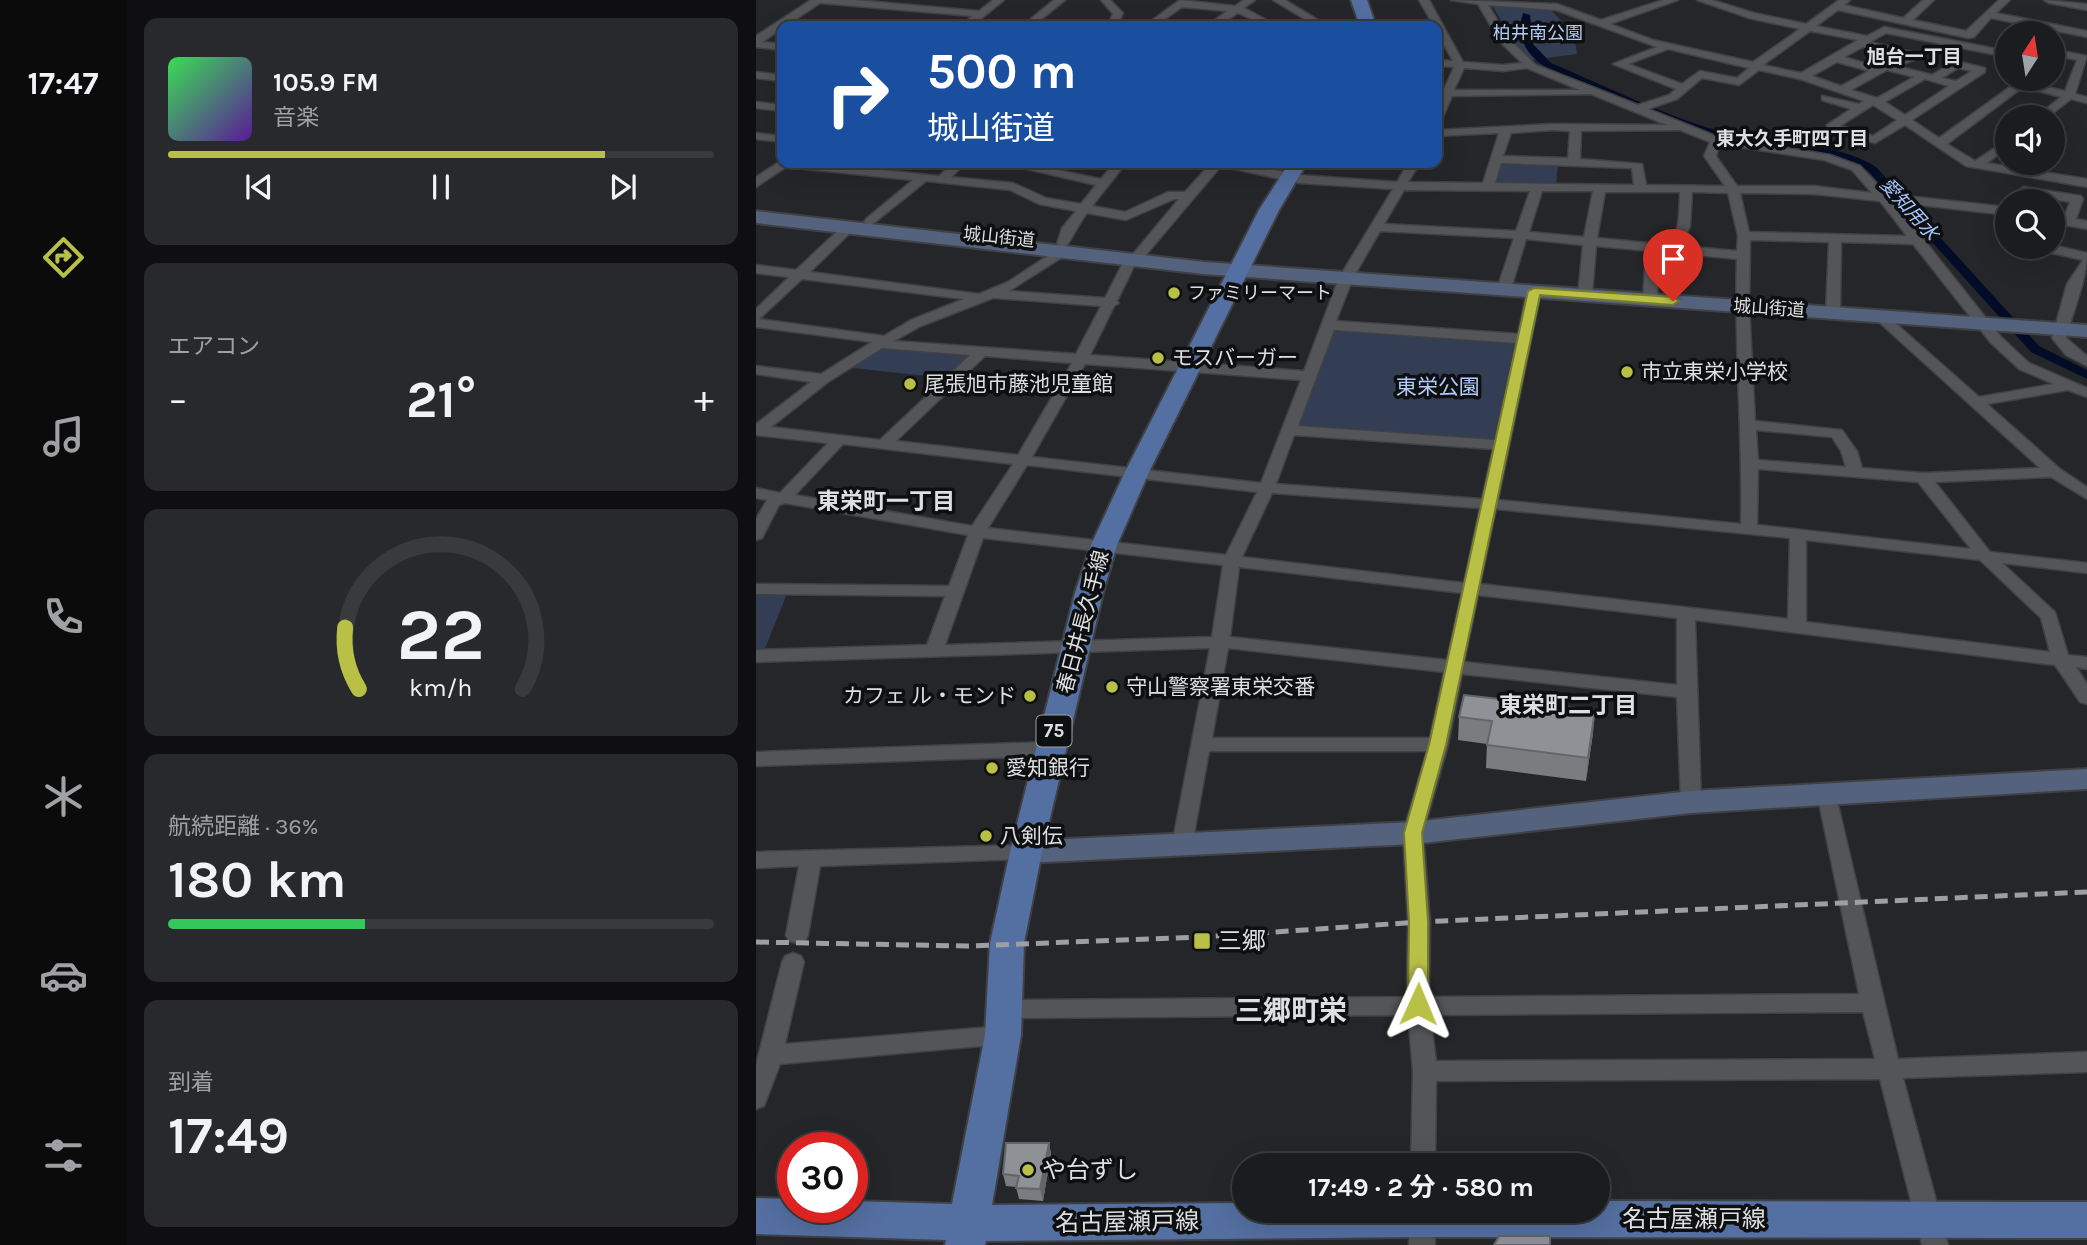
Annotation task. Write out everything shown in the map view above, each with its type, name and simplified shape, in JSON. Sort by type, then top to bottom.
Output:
[{"type":"main road","points":[[1359,0],[1366,21]]},
{"type":"main road","name":"春日井長久手線","points":[[967,1234],[1003,1022],[1007,943],[1074,646],[1104,545],[1137,472],[1241,270],[1269,209],[1293,169]]},
{"type":"main road","name":"名古屋瀬戸線","points":[[756,1216],[967,1234],[1422,1225],[1932,1232],[2087,1220]]},
{"type":"street","points":[[789,21],[819,0],[982,14]]},
{"type":"street","points":[[973,21],[999,0]]},
{"type":"street","points":[[1033,21],[1059,0]]},
{"type":"street","points":[[1220,21],[1250,0]]},
{"type":"street","points":[[1278,0],[1314,21]]},
{"type":"street","points":[[1424,0],[1436,21]]},
{"type":"street","points":[[1456,0],[1558,7],[1668,46],[1803,77],[1875,101],[1976,166],[2087,183]]},
{"type":"street","points":[[1702,0],[1752,16],[1810,27],[1912,55],[1881,68],[1844,89]]},
{"type":"street","points":[[1906,21],[1929,0]]},
{"type":"street","points":[[1968,35],[2005,0]]},
{"type":"street","points":[[2049,0],[2087,7]]},
{"type":"street","points":[[1104,1],[1118,13],[1114,21]]},
{"type":"street","points":[[1473,1],[1504,40],[1529,65],[1680,128],[1716,140],[1802,153],[1843,162],[1863,172],[1888,198],[1917,240],[2024,366],[2087,393]]},
{"type":"street","points":[[1602,23],[1663,1]]},
{"type":"street","points":[[1156,21],[1182,2],[1238,9],[1263,21]]},
{"type":"street","points":[[1638,109],[1669,98],[1700,74],[1739,82],[1754,70],[1755,66],[1841,3],[1995,41]]},
{"type":"street","points":[[1989,15],[2087,34]]},
{"type":"street","points":[[756,23],[777,25]]},
{"type":"street","points":[[756,43],[777,29]]},
{"type":"street","points":[[1803,77],[1884,30],[1995,52]]},
{"type":"street","points":[[1442,32],[1460,65]]},
{"type":"street","points":[[756,43],[777,46]]},
{"type":"street","points":[[1668,46],[1618,64],[1684,88]]},
{"type":"street","points":[[2057,105],[2069,96],[2085,59],[2065,55]]},
{"type":"street","points":[[1835,58],[1958,85]]},
{"type":"street","points":[[1442,63],[1503,68],[1529,65]]},
{"type":"street","points":[[1956,64],[1981,70],[1875,140],[1830,127],[1860,108],[1929,77],[1956,64]]},
{"type":"street","points":[[1442,105],[1460,65]]},
{"type":"street","points":[[756,75],[777,77]]},
{"type":"street","points":[[1939,144],[2013,91]]},
{"type":"street","points":[[2053,91],[2087,100]]},
{"type":"street","points":[[1447,93],[1596,93]]},
{"type":"street","points":[[1826,98],[1860,108]]},
{"type":"street","points":[[756,105],[777,107]]},
{"type":"street","points":[[1565,187],[1576,128]]},
{"type":"street","points":[[1442,133],[1680,128]]},
{"type":"street","points":[[1488,186],[1506,130]]},
{"type":"street","points":[[756,136],[777,138]]},
{"type":"street","points":[[1716,140],[1710,156],[1733,189],[1744,236],[1742,306],[1750,464],[1749,529]]},
{"type":"street","points":[[1976,166],[1995,152]]},
{"type":"street","points":[[1496,159],[1638,166],[1640,188]]},
{"type":"street","points":[[756,169],[777,166]]},
{"type":"street","points":[[756,183],[777,167]]},
{"type":"street","points":[[814,168],[1013,187],[1043,201],[1126,216],[1172,195],[1186,196]]},
{"type":"street","points":[[872,173],[878,168]]},
{"type":"street","points":[[941,180],[954,168]]},
{"type":"street","points":[[1013,187],[1035,168]]},
{"type":"street","points":[[1045,168],[1102,183]]},
{"type":"street","points":[[757,430],[823,379],[916,323],[1013,285],[1063,247],[1068,228],[1087,208],[1102,183],[1116,168]]},
{"type":"street","points":[[934,651],[977,532],[1081,359],[1135,257],[1212,168]]},
{"type":"street","points":[[1182,845],[1220,642],[1232,561],[1267,488],[1346,278],[1411,168]]},
{"type":"street","points":[[1293,169],[1402,186],[1814,190],[1995,210]]},
{"type":"street","points":[[870,222],[923,178]]},
{"type":"street","points":[[1504,289],[1537,187]]},
{"type":"street","points":[[1585,295],[1590,241],[1600,188]]},
{"type":"street","points":[[1650,299],[1652,267],[1676,248],[1682,238],[1686,189]]},
{"type":"street","points":[[2065,197],[2077,199],[2069,222]]},
{"type":"street","name":"城山街道","points":[[756,209],[1241,270],[2087,331]]},
{"type":"street","name":"城山街道","points":[[756,217],[1063,247]]},
{"type":"street","points":[[2065,221],[2087,225]]},
{"type":"street","points":[[1376,227],[1521,235],[1745,256]]},
{"type":"street","points":[[756,316],[848,228]]},
{"type":"street","points":[[1744,236],[1917,240]]},
{"type":"street","points":[[1833,312],[1835,238]]},
{"type":"street","points":[[2065,252],[2087,257]]},
{"type":"street","points":[[2087,263],[2081,286],[2059,338],[2064,346],[2087,362]]},
{"type":"street","points":[[756,269],[986,296],[1112,303]]},
{"type":"street","points":[[1423,1153],[1425,1071],[1418,1004],[1419,922],[1413,833],[1438,745],[1534,291]]},
{"type":"street","points":[[1883,316],[1886,323],[2054,472],[2087,494]]},
{"type":"street","points":[[756,323],[883,342],[981,352],[1308,376]]},
{"type":"street","points":[[1328,326],[1524,340]]},
{"type":"street","points":[[883,445],[981,352]]},
{"type":"street","points":[[756,370],[823,379]]},
{"type":"street","points":[[1975,402],[2068,386]]},
{"type":"street","points":[[1747,425],[1837,433],[1849,452],[1855,471]]},
{"type":"street","points":[[757,430],[1267,488],[1489,504],[1749,529],[2087,568]]},
{"type":"street","points":[[1287,430],[1502,445]]},
{"type":"street","points":[[756,535],[773,502],[784,498],[839,440]]},
{"type":"street","points":[[1750,464],[1923,478],[2054,472]]},
{"type":"street","points":[[1923,478],[1984,555],[2049,616],[2060,658],[2087,698]]},
{"type":"street","points":[[756,493],[977,532],[1797,626],[2087,663]]},
{"type":"street","points":[[1797,626],[1798,534]]},
{"type":"street","points":[[756,589],[955,591]]},
{"type":"street","points":[[1686,615],[1691,802]]},
{"type":"street","points":[[756,656],[1220,642],[1686,692]]},
{"type":"street","points":[[1199,744],[1438,745]]},
{"type":"street","points":[[756,759],[1050,749]]},
{"type":"street","points":[[756,860],[1026,852],[1413,833],[1691,802],[2087,779]]},
{"type":"street","points":[[1828,793],[1872,1003],[1932,1232]]},
{"type":"street","points":[[797,935],[810,857]]},
{"type":"street","points":[[756,1099],[771,1055],[793,962]]},
{"type":"street","points":[[771,1055],[1003,1022],[1418,1004],[1872,1003]]},
{"type":"street","points":[[1425,1071],[1889,1069],[2087,1062]]},
{"type":"green space","name":"柏井南公園","points":[[1492,5],[1548,7],[1574,34],[1577,54],[1532,60],[1517,47]]},
{"type":"green space","points":[[1503,160],[1558,164],[1556,185],[1495,184]]},
{"type":"green space","name":"東栄公園","points":[[1335,329],[1516,342],[1495,441],[1296,426]]},
{"type":"green space","points":[[883,347],[972,354],[946,378],[852,368]]},
{"type":"green space","points":[[756,593],[787,594],[764,651],[756,651]]},
{"type":"building","points":[[1464,695],[1595,710],[1588,758],[1487,745],[1492,721],[1459,717]]},
{"type":"building","name":"や台ずし","points":[[1006,1143],[1049,1143],[1040,1189],[1016,1188],[1019,1176],[1003,1174]]},
{"type":"building","points":[[1499,1236],[1550,1236],[1550,1245],[1494,1245]]},
{"type":"waterway","name":"愛知用水","points":[[1526,15],[1525,32],[1528,44],[1548,65],[1700,128],[1731,138],[1833,153],[1857,160],[1872,169],[2035,349],[2087,375]]},
{"type":"railway","points":[[756,942],[968,946],[1202,937],[1419,922],[2087,892]]},
{"type":"place","name":"ファミリーマート","points":[[1174,293]]},
{"type":"place","name":"モスバーガー","points":[[1158,358]]},
{"type":"place","name":"市立東栄小学校","points":[[1627,372]]},
{"type":"place","name":"尾張旭市藤池児童館","points":[[910,384]]},
{"type":"place","name":"守山警察署東栄交番","points":[[1112,687]]},
{"type":"place","name":"カフェ ル・モンド","points":[[1030,696]]},
{"type":"place","name":"愛知銀行","points":[[992,768]]},
{"type":"place","name":"八剣伝","points":[[986,836]]},
{"type":"place","name":"三郷","points":[[1202,941]]},
{"type":"place","name":"や台ずし","points":[[1028,1170]]},
{"type":"district","name":"旭台一丁目","points":[[1914,57]]},
{"type":"district","name":"東大久手町四丁目","points":[[1792,139]]},
{"type":"district","name":"東栄町一丁目","points":[[886,501]]},
{"type":"district","name":"東栄町二丁目","points":[[1568,705]]},
{"type":"district","name":"三郷町栄","points":[[1291,1010]]},
{"type":"route","points":[[1418,1004],[1419,922],[1413,833],[1438,745],[1534,291],[1673,301]]}]
